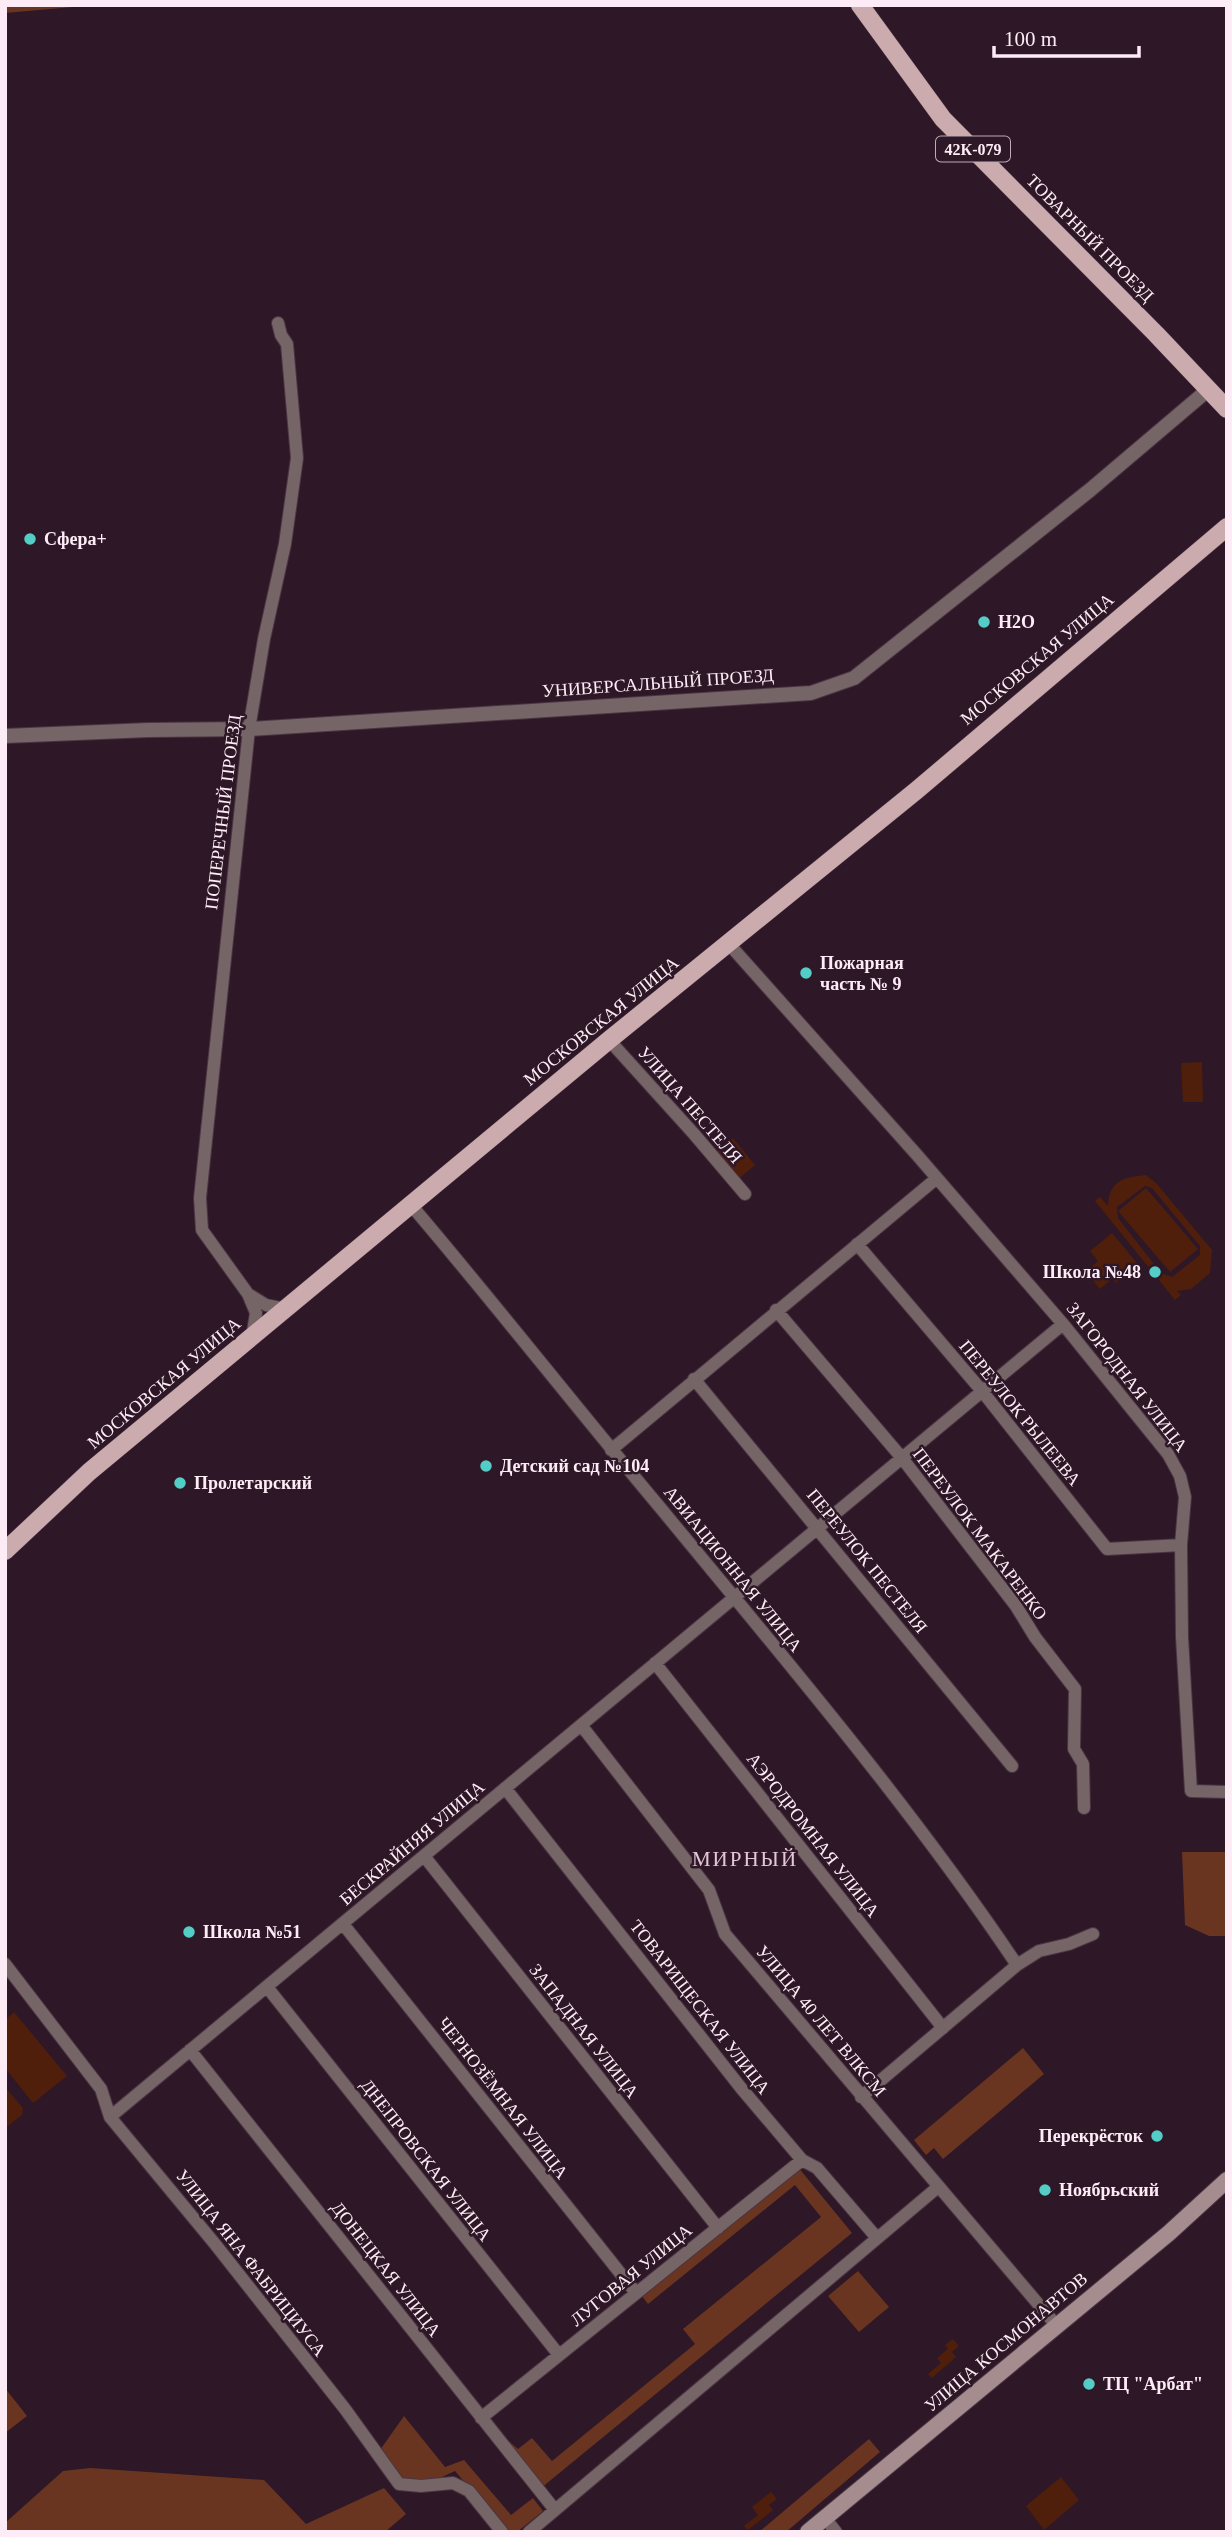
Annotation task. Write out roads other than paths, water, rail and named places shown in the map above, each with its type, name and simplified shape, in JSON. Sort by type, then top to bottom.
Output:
[{"type":"main road","name":"ТОВАРНЫЙ ПРОЕЗД","points":[[860,5],[943,119],[1227,409]]},
{"type":"main road","name":"МОСКОВСКАЯ УЛИЦА","points":[[5,1551],[76,1484],[610,1040],[917,790],[1227,527]]},
{"type":"main road","name":"УЛИЦА КОСМОНАВТОВ","points":[[808,2532],[1169,2233],[1227,2180]]},
{"type":"street","name":"ПОПЕРЕЧНЫЙ ПРОЕЗД","points":[[252,1338],[256,1313],[248,1294],[202,1230],[200,1198],[249,729],[264,639],[285,544],[297,458],[287,344],[278,323]]},
{"type":"street","name":"УНИВЕРСАЛЬНЫЙ ПРОЕЗД","points":[[5,736],[249,729],[811,693],[854,678],[1079,499],[1209,389]]},
{"type":"street","name":"ЗАГОРОДНАЯ УЛИЦА","points":[[728,943],[1063,1324],[1168,1454],[1181,1476],[1185,1497],[1181,1545],[1182,1637],[1191,1791],[1227,1792]]},
{"type":"street","name":"УЛИЦА ПЕСТЕЛЯ","points":[[610,1040],[745,1195]]},
{"type":"street","points":[[611,1450],[937,1178]]},
{"type":"street","name":"АВИАЦИОННАЯ УЛИЦА","points":[[411,1205],[466,1268],[611,1450],[735,1597],[966,1889],[1017,1965]]},
{"type":"street","name":"ПЕРЕУЛОК РЫЛЕЕВА","points":[[857,1244],[982,1391],[1107,1549],[1181,1545]]},
{"type":"street","points":[[248,1294],[266,1305],[286,1309]]},
{"type":"street","name":"ПЕРЕУЛОК МАКАРЕНКО","points":[[776,1310],[902,1458],[1016,1606],[1035,1637],[1075,1689],[1074,1749],[1083,1764],[1084,1808]]},
{"type":"street","name":"БЕСКРАЙНЯЯ УЛИЦА","points":[[110,2117],[1063,1324]]},
{"type":"street","name":"ПЕРЕУЛОК ПЕСТЕЛЯ","points":[[694,1379],[1013,1766]]},
{"type":"street","name":"АЭРОДРОМНАЯ УЛИЦА","points":[[656,1663],[943,2028]]},
{"type":"street","name":"УЛИЦА 40 ЛЕТ ВЛКСМ","points":[[582,1725],[709,1890],[725,1934],[1056,2325]]},
{"type":"street","name":"ТОВАРИЩЕСКАЯ УЛИЦА","points":[[505,1788],[732,2078],[802,2160],[817,2168],[877,2238]]},
{"type":"street","name":"ЗАПАДНАЯ УЛИЦА","points":[[424,1856],[718,2228]]},
{"type":"street","name":"ЧЕРНОЗЁМНАЯ УЛИЦА","points":[[343,1923],[636,2293]]},
{"type":"street","points":[[862,2097],[1017,1965],[1039,1951],[1069,1944],[1093,1934]]},
{"type":"street","name":"УЛИЦА ЯНА ФАБРИЦИУСА","points":[[5,1964],[101,2089],[110,2117],[215,2244],[345,2409],[400,2484],[421,2486],[453,2483],[468,2491],[502,2532]]},
{"type":"street","name":"ДНЕПРОВСКАЯ УЛИЦА","points":[[267,1987],[559,2355]]},
{"type":"street","name":"ДОНЕЦКАЯ УЛИЦА","points":[[190,2050],[555,2510]]},
{"type":"street","name":"ЛУГОВАЯ УЛИЦА","points":[[481,2418],[802,2160]]},
{"type":"street","points":[[529,2532],[938,2186]]},
{"type":"street","points":[[825,2518],[836,2532]]},
{"type":"place","name":"Сфера+","points":[[30,539]]},
{"type":"place","name":"Н2О","points":[[984,622]]},
{"type":"place","name":"Пожарная часть № 9","points":[[806,973]]},
{"type":"place","name":"Школа №48","points":[[1155,1272]]},
{"type":"place","name":"Детский сад №104","points":[[486,1466]]},
{"type":"place","name":"Пролетарский","points":[[180,1483]]},
{"type":"place","name":"Школа №51","points":[[189,1932]]},
{"type":"place","name":"Перекрёсток","points":[[1157,2136]]},
{"type":"place","name":"Ноябрьский","points":[[1045,2190]]},
{"type":"place","name":"ТЦ \"Арбат\"","points":[[1089,2384]]},
{"type":"district","name":"МИРНЫЙ","points":[[745,1859]]}]
